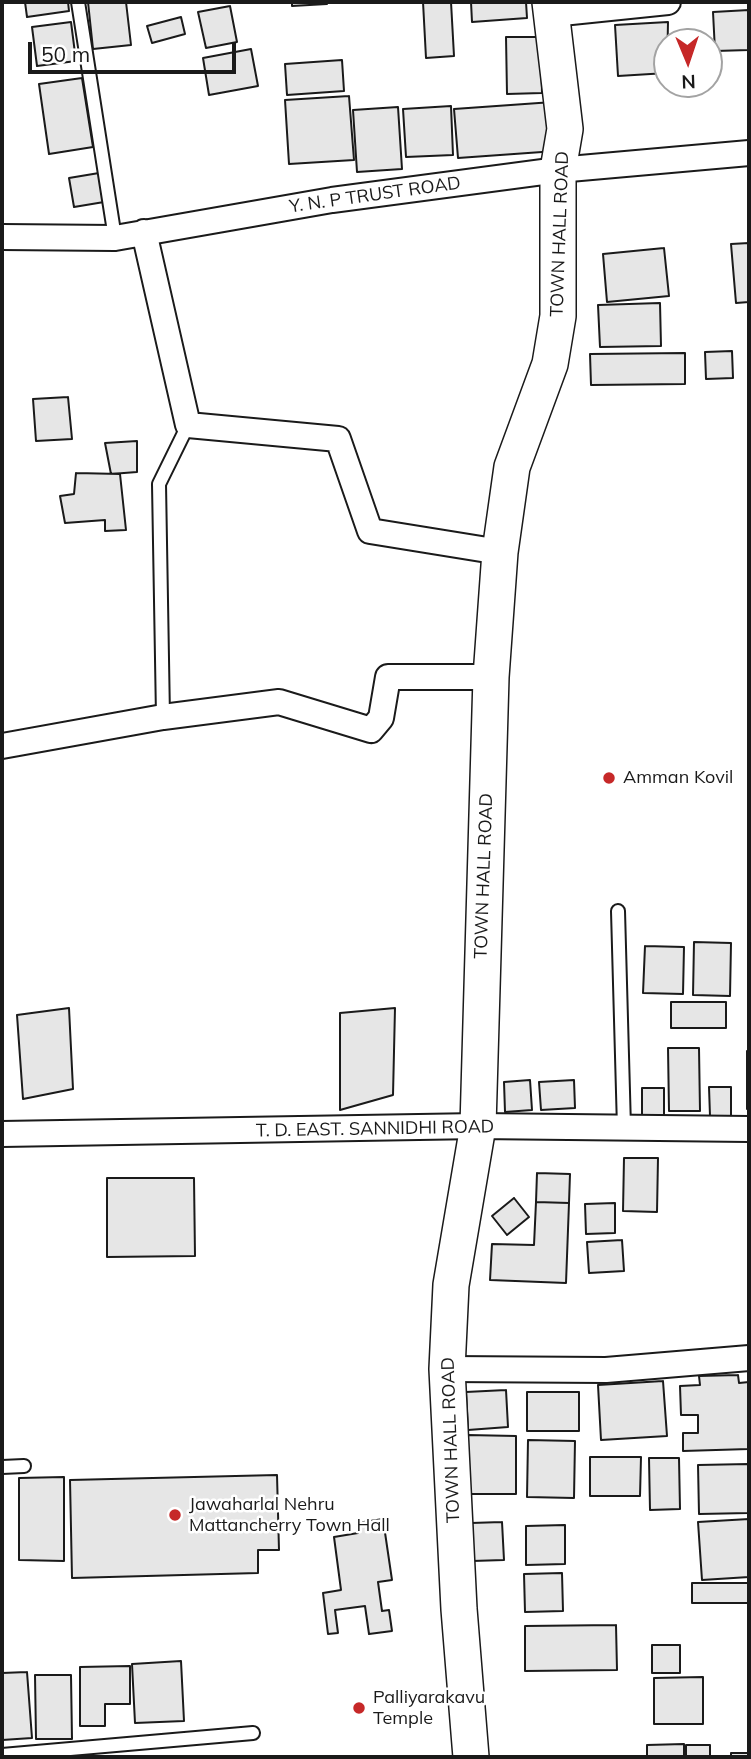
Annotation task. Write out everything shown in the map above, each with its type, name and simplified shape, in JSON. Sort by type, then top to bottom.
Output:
[{"type":"street","points":[[551,8],[668,2]]},
{"type":"street","name":"TOWN HALL ROAD","points":[[471,1757],[459,1609],[447,1369],[451,1285],[478,1126],[491,677],[500,552],[512,467],[550,364],[558,316],[558,170],[565,129],[551,8]]},
{"type":"street","name":"Y. N. P TRUST ROAD","points":[[2,237],[115,238],[332,200],[558,170],[749,153]]},
{"type":"street","points":[[144,232],[188,425],[338,439],[370,531],[500,552]]},
{"type":"street","points":[[2,746],[163,717],[279,702],[371,730],[381,718],[388,677],[491,677]]},
{"type":"street","name":"T. D. EAST. SANNIDHI ROAD","points":[[2,1134],[478,1126],[749,1129]]},
{"type":"street","points":[[447,1369],[606,1370],[749,1358]]},
{"type":"lane","points":[[78,2],[115,238]]},
{"type":"lane","points":[[163,717],[159,484],[188,425]]},
{"type":"lane","points":[[618,911],[624,1128]]},
{"type":"lane","points":[[2,1467],[24,1466]]},
{"type":"lane","points":[[2,1755],[253,1733]]},
{"type":"building","points":[[25,2],[68,2],[69,11],[27,17]]},
{"type":"building","points":[[88,2],[126,2],[131,45],[93,49]]},
{"type":"building","points":[[292,2],[327,2],[327,4],[292,6]]},
{"type":"building","points":[[423,2],[451,2],[454,56],[426,58]]},
{"type":"building","points":[[471,2],[526,2],[527,18],[472,22]]},
{"type":"building","points":[[230,6],[237,42],[206,48],[198,12]]},
{"type":"building","points":[[749,10],[749,50],[723,51],[723,28],[714,28],[713,12]]},
{"type":"building","points":[[181,17],[185,34],[152,43],[147,26]]},
{"type":"building","points":[[71,22],[76,61],[37,66],[32,27]]},
{"type":"building","points":[[668,22],[668,28],[653,28],[653,74],[618,76],[615,25]]},
{"type":"building","points":[[506,37],[541,37],[542,93],[507,94]]},
{"type":"building","points":[[251,49],[258,86],[209,95],[203,58]]},
{"type":"building","points":[[342,60],[344,91],[287,95],[285,64]]},
{"type":"building","points":[[82,78],[93,147],[49,154],[39,84]]},
{"type":"building","points":[[349,96],[354,160],[289,164],[285,100]]},
{"type":"building","points":[[553,102],[556,151],[458,158],[454,109]]},
{"type":"building","points":[[451,106],[453,155],[406,157],[403,109]]},
{"type":"building","points":[[398,107],[402,169],[357,172],[353,110]]},
{"type":"building","points":[[99,173],[104,202],[74,207],[69,178]]},
{"type":"building","points":[[749,243],[749,302],[736,303],[731,244]]},
{"type":"building","points":[[664,248],[669,296],[607,302],[603,254]]},
{"type":"building","points":[[660,303],[661,346],[600,347],[598,305]]},
{"type":"building","points":[[732,351],[733,378],[706,379],[705,352]]},
{"type":"building","points":[[685,353],[685,384],[591,385],[590,354]]},
{"type":"building","points":[[68,397],[72,439],[36,441],[33,399]]},
{"type":"building","points":[[137,441],[137,472],[111,474],[105,443]]},
{"type":"building","points":[[76,473],[120,474],[126,530],[105,531],[105,520],[65,523],[60,496],[74,494]]},
{"type":"building","points":[[694,942],[731,943],[730,996],[693,995]]},
{"type":"building","points":[[645,946],[684,947],[683,994],[643,993]]},
{"type":"building","points":[[671,1002],[726,1002],[726,1028],[671,1028]]},
{"type":"building","points":[[69,1008],[73,1089],[23,1099],[17,1015]]},
{"type":"building","points":[[395,1008],[393,1095],[340,1110],[340,1013]]},
{"type":"building","points":[[668,1048],[699,1048],[700,1111],[669,1111]]},
{"type":"building","points":[[749,1051],[749,1109],[747,1109]]},
{"type":"building","points":[[530,1080],[532,1110],[505,1112],[504,1082]]},
{"type":"building","points":[[574,1080],[575,1108],[541,1110],[539,1082]]},
{"type":"building","points":[[709,1087],[731,1087],[731,1116],[710,1116]]},
{"type":"building","points":[[642,1088],[664,1088],[664,1118],[642,1118]]},
{"type":"building","points":[[624,1158],[658,1158],[657,1212],[623,1211]]},
{"type":"building","points":[[537,1173],[570,1174],[569,1203],[536,1202]]},
{"type":"building","points":[[107,1178],[194,1178],[195,1256],[107,1257]]},
{"type":"building","points":[[514,1198],[529,1217],[507,1235],[492,1216]]},
{"type":"building","points":[[536,1202],[569,1203],[566,1283],[490,1280],[492,1244],[534,1245]]},
{"type":"building","points":[[615,1203],[615,1233],[586,1234],[585,1204]]},
{"type":"building","points":[[622,1240],[624,1271],[589,1273],[587,1242]]},
{"type":"building","points":[[738,1375],[739,1383],[749,1382],[749,1449],[683,1451],[683,1433],[698,1433],[698,1415],[681,1415],[680,1386],[700,1385],[699,1376]]},
{"type":"building","points":[[663,1381],[667,1436],[601,1440],[598,1385]]},
{"type":"building","points":[[506,1390],[508,1427],[468,1430],[466,1392]]},
{"type":"building","points":[[527,1392],[579,1392],[579,1431],[527,1431]]},
{"type":"building","points":[[467,1435],[516,1436],[516,1494],[466,1494]]},
{"type":"building","points":[[528,1440],[575,1441],[574,1498],[527,1497]]},
{"type":"building","points":[[590,1457],[641,1457],[640,1496],[590,1496]]},
{"type":"building","points":[[649,1458],[679,1458],[680,1509],[650,1510]]},
{"type":"building","points":[[749,1464],[749,1513],[699,1514],[698,1465]]},
{"type":"building","name":"Jawaharlal Nehru Mattancherry Town Hall","points":[[277,1475],[279,1550],[258,1550],[258,1573],[72,1578],[70,1480]]},
{"type":"building","points":[[64,1477],[64,1561],[19,1560],[19,1478]]},
{"type":"building","points":[[383,1519],[392,1580],[378,1582],[382,1611],[389,1610],[392,1631],[369,1634],[365,1606],[335,1610],[338,1633],[328,1634],[323,1593],[341,1590],[334,1537],[358,1533],[357,1523]]},
{"type":"building","points":[[749,1519],[749,1577],[702,1580],[698,1522]]},
{"type":"building","points":[[502,1522],[504,1560],[472,1561],[471,1523]]},
{"type":"building","points":[[565,1525],[565,1564],[526,1565],[526,1526]]},
{"type":"building","points":[[562,1573],[563,1611],[525,1612],[524,1574]]},
{"type":"building","points":[[692,1583],[749,1583],[749,1603],[692,1603]]},
{"type":"building","points":[[616,1625],[617,1670],[525,1671],[525,1626]]},
{"type":"building","points":[[652,1645],[680,1645],[680,1673],[652,1673]]},
{"type":"building","points":[[181,1661],[184,1721],[135,1723],[132,1664]]},
{"type":"building","points":[[130,1666],[130,1704],[105,1704],[105,1726],[80,1726],[80,1667]]},
{"type":"building","points":[[27,1672],[32,1738],[2,1740],[2,1673]]},
{"type":"building","points":[[35,1675],[71,1675],[72,1739],[36,1739]]},
{"type":"building","points":[[703,1677],[703,1724],[654,1724],[654,1678]]},
{"type":"building","points":[[684,1744],[684,1757],[647,1757],[647,1745]]},
{"type":"building","points":[[686,1745],[710,1745],[710,1757],[686,1757]]},
{"type":"building","points":[[731,1753],[749,1753],[749,1757],[731,1757]]},
{"type":"place","name":"Amman Kovil","points":[[609,778]]},
{"type":"place","name":"Jawaharlal Nehru Mattancherry Town Hall","points":[[175,1515]]},
{"type":"place","name":"Palliyarakavu Temple","points":[[359,1708]]}]
